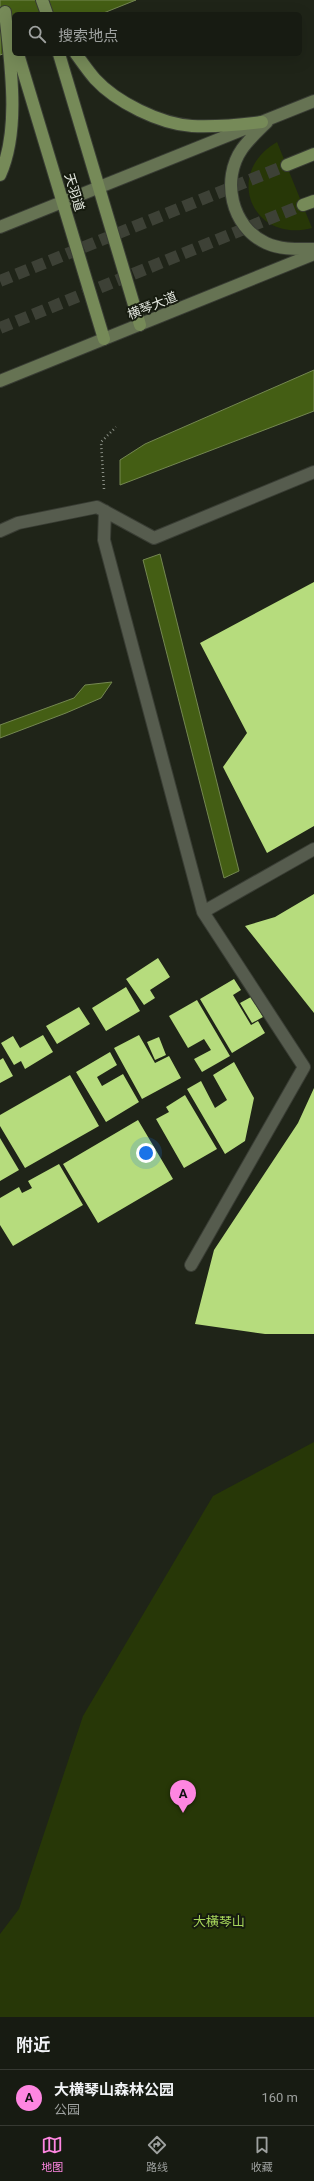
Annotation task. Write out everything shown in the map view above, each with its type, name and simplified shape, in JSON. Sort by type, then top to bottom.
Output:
[{"type":"main road","points":[[2,0],[12,34]]},
{"type":"main road","points":[[42,0],[46,12]]},
{"type":"main road","points":[[0,175],[10,139],[12,89],[5,12]]},
{"type":"main road","name":"天羽道","points":[[19,56],[104,339]]},
{"type":"main road","name":"天羽道","points":[[60,56],[140,325]]},
{"type":"main road","points":[[78,56],[95,79],[122,101],[151,116],[190,126],[233,126],[266,120]]},
{"type":"main road","points":[[0,227],[314,101]]},
{"type":"main road","points":[[266,120],[242,148],[234,164],[230,182],[232,200],[239,218],[251,232],[265,242],[283,248],[314,249]]},
{"type":"main road","points":[[287,166],[314,154]]},
{"type":"main road","name":"横琴大道","points":[[0,381],[314,254]]},
{"type":"street","points":[[0,531],[18,523],[97,507],[154,538],[314,472]]},
{"type":"street","points":[[105,511],[104,540],[203,912],[304,1067],[191,1265]]},
{"type":"street","points":[[203,912],[314,849]]},
{"type":"path","points":[[105,511],[102,442],[116,427]]},
{"type":"green space","points":[[277,142],[312,228],[291,230],[274,226],[260,216],[252,203],[249,187],[251,171],[261,155]]},
{"type":"green space","name":"大橫琴山","points":[[314,1442],[314,2017],[0,2017],[0,1934],[19,1909],[83,1716],[213,1496]]},
{"type":"shaded area","points":[[0,0],[136,0],[106,12],[12,12],[12,51],[0,55]]},
{"type":"shaded area","points":[[314,370],[314,411],[120,485],[120,460],[145,444]]},
{"type":"shaded area","points":[[160,554],[239,871],[224,878],[143,560]]},
{"type":"shaded area","points":[[112,682],[101,698],[0,738],[0,725],[74,698],[85,685]]},
{"type":"building","points":[[314,582],[314,826],[267,853],[223,767],[247,733],[200,643]]},
{"type":"building","points":[[314,894],[314,1013],[245,926],[275,917]]},
{"type":"building","points":[[158,958],[170,977],[150,990],[155,998],[144,1005],[126,979]]},
{"type":"building","points":[[234,979],[241,990],[233,995],[251,1025],[258,1021],[265,1033],[232,1053],[200,999]]},
{"type":"building","points":[[126,987],[140,1011],[106,1031],[92,1008]]},
{"type":"building","points":[[251,997],[263,1017],[252,1023],[240,1003]]},
{"type":"building","points":[[197,1000],[230,1056],[202,1072],[194,1059],[211,1050],[204,1039],[188,1048],[169,1016]]},
{"type":"building","points":[[79,1007],[90,1024],[57,1044],[46,1026]]},
{"type":"building","points":[[43,1035],[53,1052],[25,1069],[21,1061],[14,1065],[1,1043],[13,1036],[20,1048]]},
{"type":"building","points":[[139,1035],[155,1063],[169,1056],[181,1078],[142,1099],[114,1048]]},
{"type":"building","points":[[159,1037],[166,1055],[155,1060],[147,1042]]},
{"type":"building","points":[[110,1052],[117,1065],[97,1077],[102,1086],[123,1074],[139,1102],[106,1122],[76,1072]]},
{"type":"building","points":[[3,1058],[13,1076],[0,1083],[0,1060]]},
{"type":"building","points":[[234,1062],[254,1098],[245,1141],[225,1154],[187,1089],[201,1081],[215,1108],[227,1100],[213,1075]]},
{"type":"building","points":[[70,1075],[99,1126],[25,1168],[0,1126],[0,1115]]},
{"type":"building","points":[[314,1088],[314,1334],[265,1334],[195,1324],[214,1250],[298,1123]]},
{"type":"building","points":[[185,1095],[217,1149],[184,1168],[156,1119],[169,1112],[166,1107]]},
{"type":"building","points":[[138,1120],[173,1179],[98,1223],[63,1164]]},
{"type":"building","points":[[0,1138],[19,1170],[0,1181]]},
{"type":"building","points":[[59,1164],[83,1205],[13,1246],[0,1225],[0,1198],[19,1187],[22,1193],[32,1188],[28,1181]]},
{"type":"tunnel","points":[[0,281],[287,165]]},
{"type":"tunnel","points":[[0,328],[303,205]]},
{"type":"place","name":"大横琴山森林公园","points":[[183,1813]]}]
